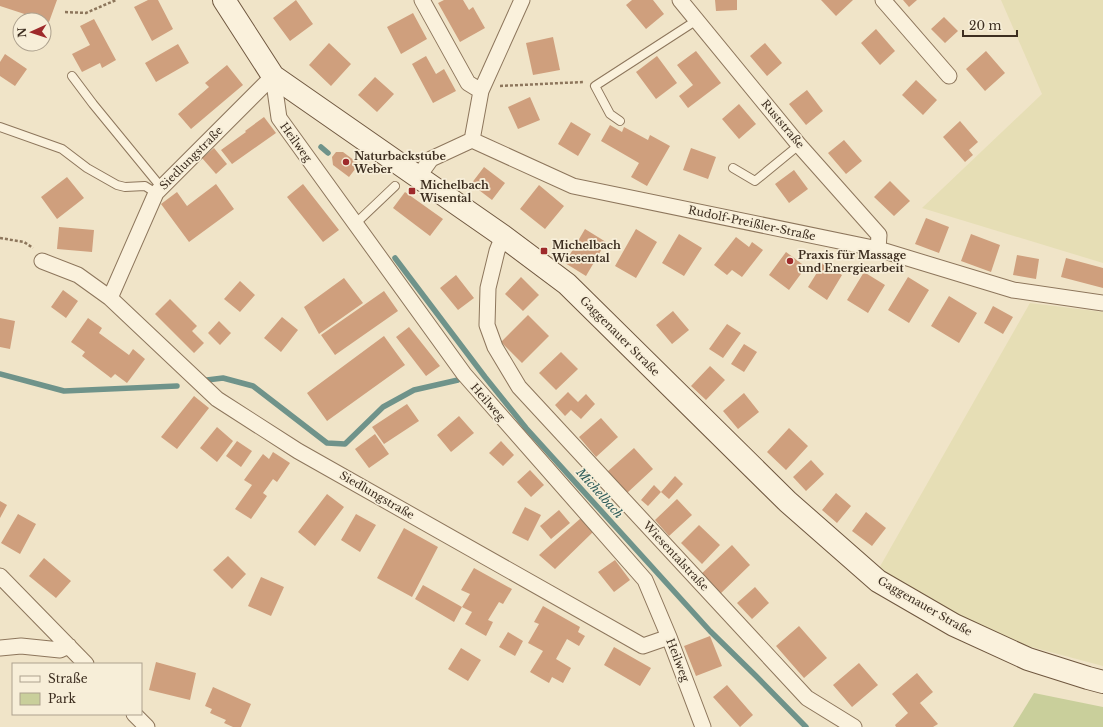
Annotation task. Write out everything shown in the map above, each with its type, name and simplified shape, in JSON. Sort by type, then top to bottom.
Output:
[{"type":"main road","name":"Gaggenauer Straße","points":[[224,0],[273,76],[503,236],[568,284],[788,502],[878,580],[954,625],[1028,659],[1103,682]]},
{"type":"street","points":[[422,0],[468,83],[484,87]]},
{"type":"street","points":[[418,177],[431,159],[472,140],[484,87],[514,15],[522,0]]},
{"type":"street","name":"Ruststraße","points":[[681,0],[799,144],[879,235],[878,249]]},
{"type":"street","points":[[883,0],[949,76]]},
{"type":"street","name":"Siedlungstraße","points":[[110,298],[159,190],[273,76]]},
{"type":"street","name":"Heilweg","points":[[273,76],[279,118],[464,374],[644,580],[669,637],[704,727]]},
{"type":"street","name":"Rudolf-Preißler-Straße","points":[[472,140],[573,186],[878,249],[1013,290],[1103,303]]},
{"type":"street","name":"Wiesentalstraße","points":[[503,236],[497,251],[488,288],[487,325],[494,347],[519,387],[807,698],[854,727]]},
{"type":"street","name":"Siedlungstraße","points":[[42,260],[78,275],[110,298],[217,399],[298,451],[643,646],[669,637]]},
{"type":"street","points":[[0,576],[85,663]]},
{"type":"street","points":[[0,648],[21,646],[60,650],[69,646]]},
{"type":"street","points":[[135,715],[147,727]]},
{"type":"lane","points":[[620,121],[610,114],[595,86],[696,20]]},
{"type":"lane","points":[[72,76],[159,190]]},
{"type":"lane","points":[[0,127],[62,149],[87,168],[117,185],[125,187],[145,186],[159,190]]},
{"type":"lane","points":[[732,168],[755,181],[799,144]]},
{"type":"lane","points":[[355,224],[395,186]]},
{"type":"path","points":[[65,12],[86,13],[116,0]]},
{"type":"path","points":[[484,87],[583,82],[595,86]]},
{"type":"path","points":[[0,238],[24,242],[43,253],[42,260]]},
{"type":"shaded area","points":[[1001,0],[1103,0],[1103,263],[922,208],[1042,94]]},
{"type":"shaded area","points":[[1030,303],[1103,312],[1103,666],[1024,645],[949,612],[878,570]]},
{"type":"green space","points":[[1034,693],[1103,707],[1103,727],[1013,727]]},
{"type":"building","points":[[0,0],[57,0],[52,14],[52,12],[18,12],[0,6]]},
{"type":"building","points":[[148,0],[158,0],[173,29],[152,41],[134,7]]},
{"type":"building","points":[[296,0],[313,24],[290,41],[273,18]]},
{"type":"building","points":[[444,0],[463,0],[469,10],[473,7],[485,28],[460,42],[438,3]]},
{"type":"building","points":[[632,0],[653,0],[664,14],[646,29],[626,5]]},
{"type":"building","points":[[715,0],[737,0],[737,10],[716,11]]},
{"type":"building","points":[[821,0],[853,0],[836,16]]},
{"type":"building","points":[[903,0],[917,0],[909,7]]},
{"type":"building","points":[[413,13],[427,39],[401,54],[387,27]]},
{"type":"building","points":[[944,17],[958,31],[945,43],[931,29]]},
{"type":"building","points":[[94,19],[116,60],[102,68],[100,63],[82,72],[72,54],[90,45],[80,26]]},
{"type":"building","points":[[876,29],[895,51],[880,65],[861,43]]},
{"type":"building","points":[[553,37],[560,70],[533,75],[526,43]]},
{"type":"building","points":[[329,43],[351,64],[331,86],[309,65]]},
{"type":"building","points":[[765,43],[782,63],[767,76],[750,56]]},
{"type":"building","points":[[178,44],[189,63],[156,82],[145,63]]},
{"type":"building","points":[[696,51],[721,83],[688,108],[679,96],[693,85],[677,65]]},
{"type":"building","points":[[986,51],[1005,73],[985,91],[966,69]]},
{"type":"building","points":[[5,54],[27,69],[15,86],[0,76],[0,62]]},
{"type":"building","points":[[426,56],[436,74],[444,69],[456,91],[433,103],[412,64]]},
{"type":"building","points":[[657,56],[677,83],[656,99],[636,72]]},
{"type":"building","points":[[227,65],[243,85],[191,129],[178,114],[209,87],[205,83]]},
{"type":"building","points":[[375,77],[394,94],[377,112],[358,95]]},
{"type":"building","points":[[916,80],[937,100],[923,115],[902,95]]},
{"type":"building","points":[[807,90],[823,111],[806,125],[789,104]]},
{"type":"building","points":[[530,97],[540,120],[518,129],[508,107]]},
{"type":"building","points":[[739,104],[756,124],[739,139],[722,119]]},
{"type":"building","points":[[264,117],[276,133],[232,164],[221,150]]},
{"type":"building","points":[[960,121],[978,142],[969,150],[973,155],[965,162],[943,137]]},
{"type":"building","points":[[571,122],[591,134],[578,156],[558,144]]},
{"type":"building","points":[[610,125],[622,132],[624,127],[648,140],[650,135],[670,146],[647,186],[631,177],[639,163],[601,141]]},
{"type":"building","points":[[844,140],[862,161],[846,174],[828,153]]},
{"type":"building","points":[[214,148],[227,164],[216,174],[202,158]]},
{"type":"building","points":[[691,148],[716,157],[708,179],[683,170]]},
{"type":"building","points":[[336,152],[343,152],[359,164],[349,177],[333,165],[332,157]]},
{"type":"building","points":[[484,167],[505,183],[492,200],[471,184]]},
{"type":"building","points":[[794,170],[808,189],[789,203],[775,184]]},
{"type":"building","points":[[67,177],[84,198],[57,219],[41,197]]},
{"type":"building","points":[[890,181],[910,201],[894,216],[874,197]]},
{"type":"building","points":[[216,184],[234,209],[189,242],[161,204],[177,192],[187,206]]},
{"type":"building","points":[[303,184],[339,230],[323,242],[287,197]]},
{"type":"building","points":[[539,185],[564,206],[545,229],[520,209]]},
{"type":"building","points":[[405,192],[443,219],[430,236],[393,208]]},
{"type":"building","points":[[926,218],[949,227],[939,253],[915,244]]},
{"type":"building","points":[[59,227],[94,230],[92,252],[57,249]]},
{"type":"building","points":[[585,229],[606,242],[586,276],[565,263]]},
{"type":"building","points":[[636,229],[657,242],[636,278],[615,266]]},
{"type":"building","points":[[679,234],[702,248],[684,276],[662,263]]},
{"type":"building","points":[[971,234],[1000,245],[991,272],[961,261]]},
{"type":"building","points":[[736,237],[749,247],[752,242],[763,250],[742,277],[732,270],[727,275],[714,265]]},
{"type":"building","points":[[786,252],[806,267],[789,290],[769,275]]},
{"type":"building","points":[[1017,255],[1039,259],[1036,279],[1013,275]]},
{"type":"building","points":[[1066,258],[1103,268],[1103,288],[1061,277]]},
{"type":"building","points":[[823,263],[842,275],[827,300],[808,287]]},
{"type":"building","points":[[864,272],[885,285],[868,313],[847,300]]},
{"type":"building","points":[[456,275],[474,298],[458,310],[440,288]]},
{"type":"building","points":[[521,277],[539,295],[523,311],[505,294]]},
{"type":"building","points":[[908,277],[929,290],[909,323],[888,310]]},
{"type":"building","points":[[344,278],[363,303],[319,334],[304,307]]},
{"type":"building","points":[[240,281],[255,295],[240,312],[224,299]]},
{"type":"building","points":[[63,290],[78,301],[66,318],[51,307]]},
{"type":"building","points":[[384,291],[398,311],[335,355],[321,335]]},
{"type":"building","points":[[949,296],[977,313],[959,343],[931,326]]},
{"type":"building","points":[[170,299],[197,326],[192,331],[204,343],[194,353],[155,314]]},
{"type":"building","points":[[993,306],[1013,317],[1003,334],[984,323]]},
{"type":"building","points":[[673,311],[689,330],[672,344],[656,325]]},
{"type":"building","points":[[528,315],[549,336],[522,363],[501,342]]},
{"type":"building","points":[[282,317],[298,330],[281,352],[264,338]]},
{"type":"building","points":[[0,318],[15,321],[10,349],[0,347]]},
{"type":"building","points":[[88,318],[102,328],[99,333],[129,355],[133,349],[145,359],[127,383],[115,374],[111,378],[82,356],[85,352],[71,342]]},
{"type":"building","points":[[219,321],[231,333],[220,345],[208,333]]},
{"type":"building","points":[[727,324],[741,333],[723,358],[709,349]]},
{"type":"building","points":[[409,327],[440,366],[426,376],[396,337]]},
{"type":"building","points":[[384,336],[405,365],[327,421],[307,393]]},
{"type":"building","points":[[744,344],[757,352],[744,372],[731,364]]},
{"type":"building","points":[[561,352],[578,369],[556,390],[539,373]]},
{"type":"building","points":[[710,366],[725,380],[706,400],[691,386]]},
{"type":"building","points":[[568,392],[578,402],[586,394],[595,404],[581,419],[571,410],[565,416],[555,405]]},
{"type":"building","points":[[744,393],[759,412],[738,429],[723,411]]},
{"type":"building","points":[[194,396],[209,408],[177,449],[161,437]]},
{"type":"building","points":[[407,404],[419,421],[384,444],[372,427]]},
{"type":"building","points":[[459,416],[474,433],[451,452],[437,435]]},
{"type":"building","points":[[601,418],[618,437],[596,457],[579,437]]},
{"type":"building","points":[[217,427],[233,441],[217,462],[200,448]]},
{"type":"building","points":[[789,428],[808,446],[786,470],[767,452]]},
{"type":"building","points":[[375,434],[389,454],[369,468],[355,449]]},
{"type":"building","points":[[237,441],[252,451],[241,467],[226,456]]},
{"type":"building","points":[[501,441],[514,455],[503,466],[489,453]]},
{"type":"building","points":[[634,448],[653,469],[627,493],[607,472]]},
{"type":"building","points":[[273,452],[290,463],[277,482],[273,479],[263,493],[267,496],[251,519],[235,509],[252,485],[244,480],[263,454],[269,459]]},
{"type":"building","points":[[811,460],[824,474],[806,491],[793,477]]},
{"type":"building","points":[[530,470],[544,485],[531,497],[517,482]]},
{"type":"building","points":[[675,476],[683,484],[669,499],[661,492]]},
{"type":"building","points":[[654,485],[661,492],[648,506],[641,500]]},
{"type":"building","points":[[836,493],[851,506],[837,523],[822,510]]},
{"type":"building","points":[[327,494],[344,507],[315,546],[298,532]]},
{"type":"building","points":[[677,499],[692,515],[669,536],[655,520]]},
{"type":"building","points":[[0,501],[7,505],[0,518]]},
{"type":"building","points":[[525,507],[541,515],[528,541],[512,533]]},
{"type":"building","points":[[559,510],[570,523],[551,539],[540,526]]},
{"type":"building","points":[[866,512],[886,528],[872,546],[852,531]]},
{"type":"building","points":[[18,514],[36,524],[20,554],[1,543]]},
{"type":"building","points":[[356,514],[376,525],[360,552],[341,540]]},
{"type":"building","points":[[581,518],[593,532],[555,569],[539,555]]},
{"type":"building","points":[[699,525],[720,545],[702,564],[681,543]]},
{"type":"building","points":[[404,528],[438,547],[412,597],[377,578]]},
{"type":"building","points":[[732,545],[750,565],[718,596],[699,576]]},
{"type":"building","points":[[228,556],[246,574],[232,589],[213,570]]},
{"type":"building","points":[[44,558],[71,581],[56,598],[29,576]]},
{"type":"building","points":[[615,560],[630,580],[614,592],[598,572]]},
{"type":"building","points":[[474,568],[512,589],[503,604],[499,602],[488,620],[493,622],[486,636],[465,624],[472,612],[462,607],[470,594],[461,590]]},
{"type":"building","points":[[261,577],[284,587],[271,616],[248,606]]},
{"type":"building","points":[[423,585],[462,607],[454,622],[415,599]]},
{"type":"building","points":[[755,587],[769,603],[752,619],[737,603]]},
{"type":"building","points":[[543,606],[580,627],[578,632],[585,636],[579,646],[567,639],[556,659],[571,668],[563,683],[552,677],[549,683],[530,672],[543,651],[528,643],[539,624],[534,622]]},
{"type":"building","points":[[799,626],[827,658],[804,678],[776,646]]},
{"type":"building","points":[[508,632],[523,641],[515,656],[499,647]]},
{"type":"building","points":[[710,636],[722,666],[696,676],[684,646]]},
{"type":"building","points":[[614,647],[651,668],[640,686],[604,665]]},
{"type":"building","points":[[461,648],[481,660],[468,681],[448,669]]},
{"type":"building","points":[[156,662],[196,673],[190,700],[149,690]]},
{"type":"building","points":[[859,663],[878,685],[852,707],[833,685]]},
{"type":"building","points":[[917,673],[933,692],[914,708],[920,703],[938,724],[933,727],[896,727],[895,725],[908,713],[892,694]]},
{"type":"building","points":[[727,685],[753,715],[740,727],[713,697]]},
{"type":"building","points":[[213,687],[251,704],[241,727],[233,727],[224,723],[226,720],[210,713],[212,709],[205,706]]},
{"type":"waterway","name":"Michelbach","points":[[321,147],[328,153]]},
{"type":"waterway","name":"Michelbach","points":[[395,258],[485,377],[526,428],[710,631],[806,727]]},
{"type":"waterway","points":[[0,374],[64,391],[177,386]]},
{"type":"waterway","points":[[207,380],[223,378],[253,386],[327,443],[345,444],[383,407],[414,390],[458,380]]},
{"type":"place","name":"Naturbackstube Weber","points":[[346,162]]},
{"type":"place","name":"Michelbach Wisental","points":[[412,191]]},
{"type":"place","name":"Michelbach Wiesental","points":[[544,251]]},
{"type":"place","name":"Praxis für Massage und Energiearbeit","points":[[790,261]]}]
